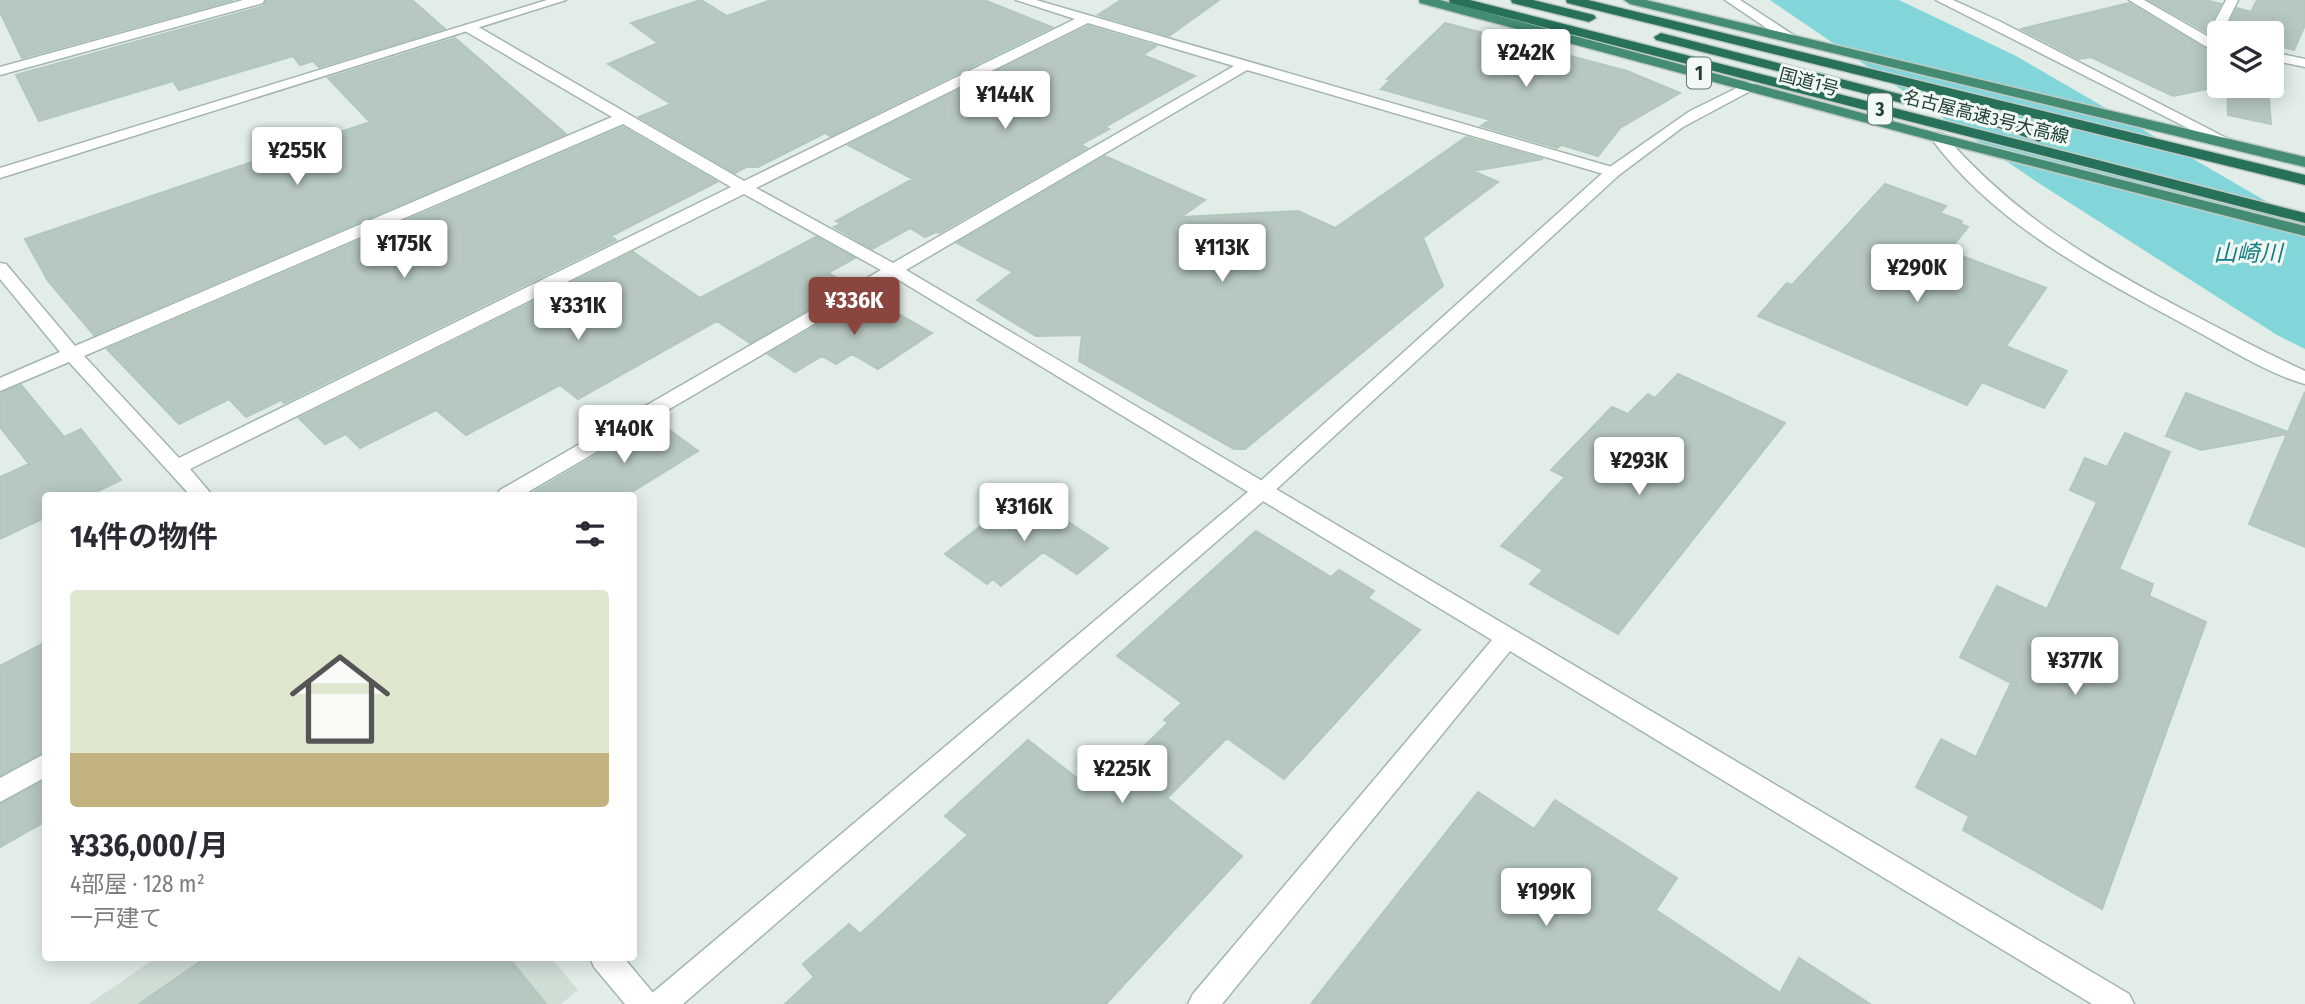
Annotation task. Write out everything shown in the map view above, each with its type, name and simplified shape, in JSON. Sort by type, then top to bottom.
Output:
[{"type":"highway","name":"国道1号","points":[[1425,0],[1973,147],[2305,231]]},
{"type":"highway","name":"名古屋高速3号大高線","points":[[1455,0],[2305,218]]},
{"type":"highway","points":[[1517,0],[2004,125],[2203,192]]},
{"type":"highway","name":"名古屋高速3号大高線","points":[[1572,0],[2305,180]]},
{"type":"highway","name":"国道1号","points":[[1630,0],[2305,162]]},
{"type":"street","points":[[0,71],[258,0]]},
{"type":"street","points":[[0,173],[560,0]]},
{"type":"street","points":[[1022,0],[1613,172]]},
{"type":"street","points":[[1731,0],[1791,38]]},
{"type":"street","points":[[1942,0],[2228,143]]},
{"type":"street","points":[[2135,0],[2207,40]]},
{"type":"street","points":[[2223,21],[2232,0]]},
{"type":"street","points":[[178,467],[1086,19]]},
{"type":"street","points":[[470,28],[742,187],[894,270],[2119,1004]]},
{"type":"street","points":[[2284,59],[2305,63]]},
{"type":"street","points":[[512,492],[1244,66]]},
{"type":"street","points":[[660,1004],[1262,491],[1613,172],[1659,134],[1711,103],[1749,86]]},
{"type":"street","points":[[0,385],[623,118]]},
{"type":"street","points":[[1939,138],[1962,167],[2022,222],[2088,265],[2305,378]]},
{"type":"street","points":[[0,268],[72,354],[199,492]]},
{"type":"street","points":[[1203,1004],[1507,638]]},
{"type":"street","points":[[0,790],[42,766]]},
{"type":"street","points":[[607,961],[644,1004]]},
{"type":"shaded area","points":[[151,961],[553,961],[578,990],[561,1004],[89,1004]]},
{"type":"water","name":"山崎川","points":[[1770,0],[1899,0],[2016,56],[2305,224],[2305,349],[2277,335],[2037,182]]},
{"type":"building","points":[[0,0],[233,0],[22,58],[0,12]]},
{"type":"building","points":[[266,0],[412,0],[445,29],[319,67],[313,61],[300,65],[293,56],[179,90],[173,81],[39,121],[16,75],[264,6]]},
{"type":"building","points":[[701,0],[727,16],[771,0],[984,0],[1052,27],[830,136],[825,133],[758,167],[746,167],[735,173],[639,117],[671,104],[608,64],[658,43],[631,23]]},
{"type":"building","points":[[1121,0],[1219,0],[1169,36],[1098,15]]},
{"type":"building","points":[[2149,0],[2205,0],[2221,4],[2212,21],[2207,21],[2206,32]]},
{"type":"building","points":[[2257,0],[2305,0],[2305,25],[2294,50],[2284,47],[2284,21],[2231,21],[2237,8],[2251,12]]},
{"type":"building","points":[[2129,3],[2207,49],[2207,89],[2173,96],[2091,57],[2079,59],[2021,29]]},
{"type":"building","points":[[1445,23],[1627,71],[1680,93],[1620,128],[1598,156],[1562,145],[1557,148],[1481,126],[1490,120],[1381,89],[1390,80],[1387,79]]},
{"type":"building","points":[[1088,26],[1156,46],[1143,55],[1195,76],[1105,127],[1109,129],[1080,145],[1087,148],[939,233],[925,237],[910,228],[872,249],[834,227],[841,224],[836,221],[913,179],[848,145]]},
{"type":"building","points":[[455,38],[566,134],[94,335],[48,281],[25,239],[370,122],[328,78]]},
{"type":"building","points":[[2227,98],[2269,98],[2271,124],[2228,115]]},
{"type":"building","points":[[623,127],[717,182],[611,236],[616,240],[284,403],[281,400],[246,417],[229,399],[179,424],[107,349]]},
{"type":"building","points":[[1466,137],[1543,159],[1473,171],[1498,182],[1423,238],[1443,286],[1245,449],[1234,449],[1079,361],[1082,335],[1036,336],[977,300],[1013,272],[957,243],[1105,156],[1205,200],[1181,217],[1298,211],[1335,228]]},
{"type":"building","points":[[1885,184],[1946,206],[1940,213],[1962,221],[1961,224],[1968,227],[1949,251],[2046,288],[2006,346],[2067,371],[2044,408],[1982,382],[1967,405],[1758,316],[1787,283],[1792,285]]},
{"type":"building","points":[[816,237],[855,258],[828,273],[850,285],[750,343],[717,321],[578,399],[560,385],[466,435],[436,410],[360,448],[346,434],[325,444],[299,418],[633,252],[700,298]]},
{"type":"building","points":[[867,296],[932,333],[878,369],[852,354],[836,364],[822,356],[795,372],[768,354]]},
{"type":"building","points":[[1678,374],[1785,423],[1618,634],[1530,584],[1543,570],[1501,546],[1565,477],[1551,470],[1612,407],[1628,414],[1648,394],[1655,398]]},
{"type":"building","points":[[21,385],[64,437],[81,429],[121,480],[96,492],[42,492],[42,519],[0,539],[0,477],[29,464],[0,427],[0,393]]},
{"type":"building","points":[[2305,392],[2305,547],[2249,524],[2287,434],[2201,450],[2166,436],[2186,393],[2288,432]]},
{"type":"building","points":[[656,420],[698,451],[632,492],[534,492]]},
{"type":"building","points":[[2125,433],[2170,452],[2119,569],[2153,584],[2149,596],[2206,622],[2102,909],[1963,830],[1969,816],[1916,787],[1941,739],[1976,757],[2011,683],[1960,657],[1997,586],[2047,609],[2097,502],[2070,490],[2085,458],[2107,467]]},
{"type":"building","points":[[1027,495],[1108,548],[1077,574],[1043,552],[1001,586],[993,579],[987,584],[945,554],[1009,504],[1012,506]]},
{"type":"building","points":[[1256,531],[1331,577],[1339,570],[1374,591],[1368,598],[1420,630],[1284,779],[1227,738],[1167,798],[1242,856],[1106,1004],[785,1004],[814,977],[803,964],[849,924],[860,934],[968,835],[945,816],[1028,740],[1096,793],[1168,723],[1164,720],[1182,703],[1117,656]]},
{"type":"building","points":[[42,644],[42,753],[0,775],[0,666]]},
{"type":"building","points":[[42,782],[42,823],[0,847],[0,804]]},
{"type":"building","points":[[1478,792],[1534,829],[1555,800],[1677,878],[1656,910],[1780,993],[1799,958],[1870,1004],[1311,1004]]},
{"type":"building","points":[[201,961],[511,961],[546,1004],[139,1004]]}]
